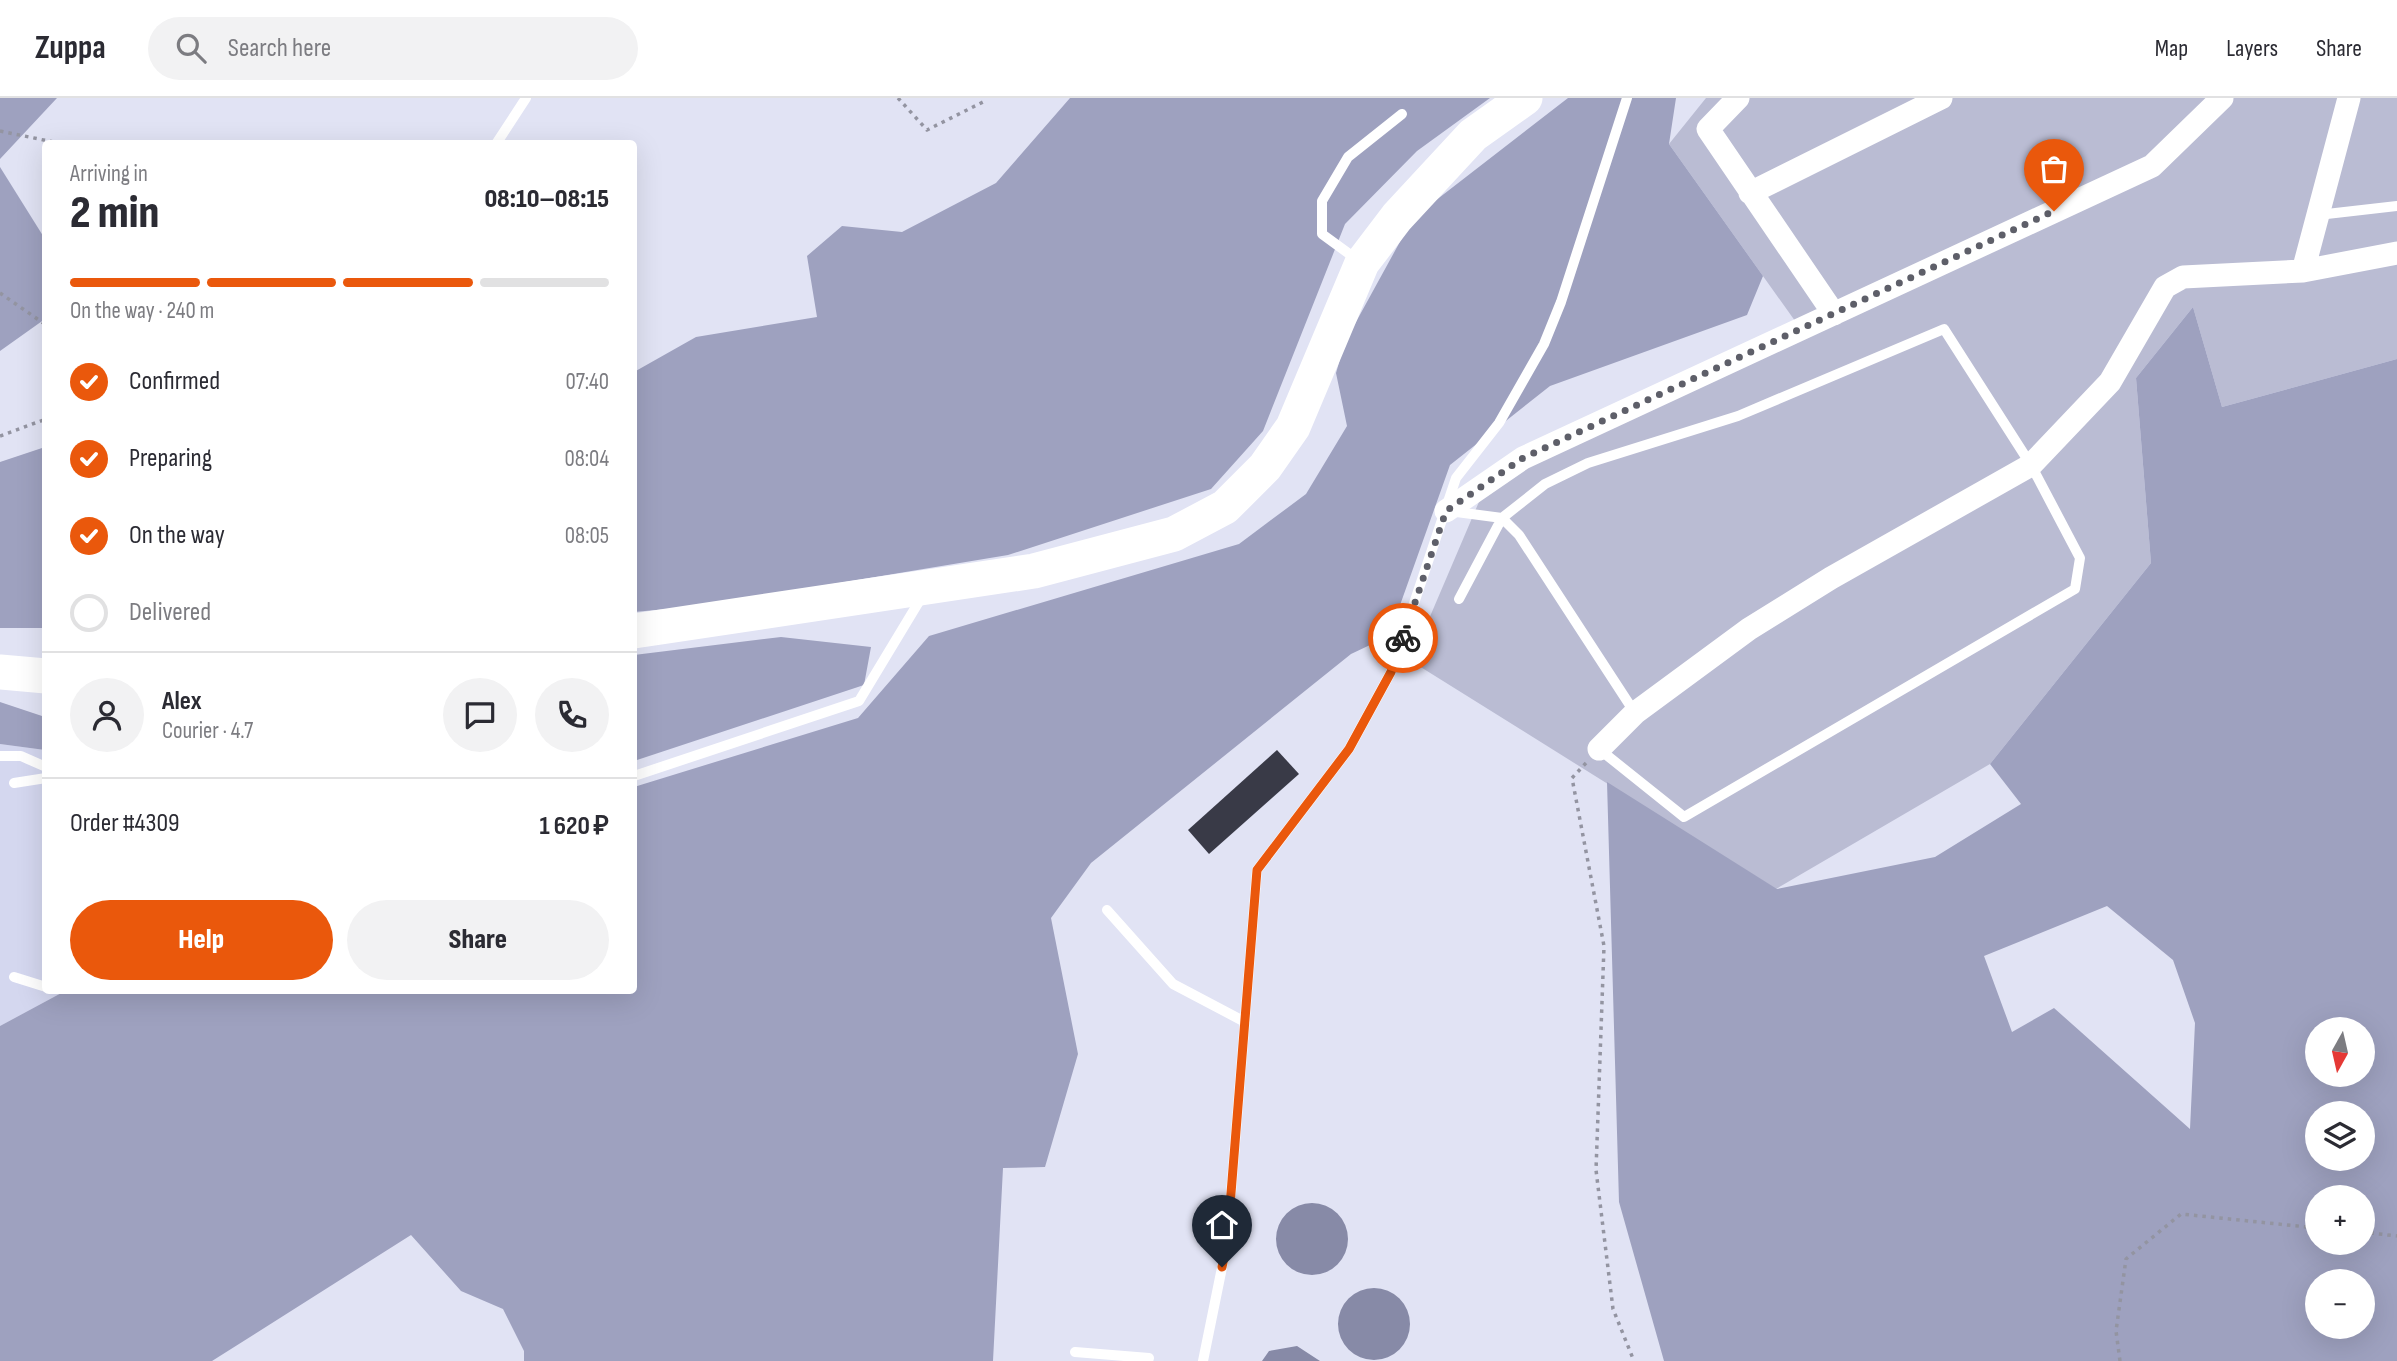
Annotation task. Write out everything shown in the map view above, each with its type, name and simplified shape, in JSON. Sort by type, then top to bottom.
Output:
[{"type":"main road","points":[[637,631],[1034,571],[1174,534],[1225,507],[1265,467],[1293,427],[1362,263],[1397,217],[1473,135],[1525,98]]},
{"type":"main road","points":[[0,672],[42,676]]},
{"type":"street","points":[[1738,98],[1708,129],[1834,314]]},
{"type":"street","points":[[1750,192],[1941,98]]},
{"type":"street","points":[[1446,511],[1523,458],[2152,166],[2222,98]]},
{"type":"street","points":[[2303,271],[2349,98]]},
{"type":"street","points":[[1599,749],[1636,713],[1749,629],[2031,465],[2110,382],[2165,287],[2183,277],[2303,271],[2397,253]]},
{"type":"lane","points":[[499,140],[526,98]]},
{"type":"lane","points":[[1203,1361],[1227,1243],[1257,870],[1349,749],[1391,672],[1456,478],[1499,424],[1544,344],[1561,302],[1627,98]]},
{"type":"lane","points":[[1362,263],[1322,234],[1322,201],[1348,157],[1402,114]]},
{"type":"lane","points":[[2318,215],[2397,206]]},
{"type":"lane","points":[[1459,599],[1502,518],[1545,484],[1588,463],[1738,416],[1944,329],[2031,465],[2080,558],[2075,589],[1684,817],[1599,749]]},
{"type":"lane","points":[[1446,511],[1502,518],[1519,534],[1636,713]]},
{"type":"lane","points":[[637,775],[859,701],[928,587]]},
{"type":"lane","points":[[0,756],[21,756],[42,765]]},
{"type":"lane","points":[[14,783],[42,779]]},
{"type":"lane","points":[[1107,910],[1174,984],[1245,1022]]},
{"type":"lane","points":[[13,977],[42,986]]},
{"type":"lane","points":[[1074,1352],[1149,1358],[1149,1361]]},
{"type":"path","points":[[898,98],[927,130],[983,102]]},
{"type":"path","points":[[0,131],[44,140]]},
{"type":"path","points":[[0,293],[42,322]]},
{"type":"path","points":[[0,436],[42,420]]},
{"type":"path","points":[[1599,749],[1572,778],[1604,946],[1596,1170],[1613,1309],[1634,1361]]},
{"type":"path","points":[[2120,1361],[2116,1331],[2126,1259],[2181,1214],[2305,1227]]},
{"type":"path","points":[[2375,1233],[2397,1236]]},
{"type":"shaded area","points":[[0,98],[57,98],[0,159]]},
{"type":"shaded area","points":[[1070,98],[1490,98],[1417,151],[1345,224],[1263,431],[1211,489],[1008,555],[700,606],[637,612],[637,370],[696,337],[817,317],[807,256],[842,226],[902,232],[996,183]]},
{"type":"shaded area","points":[[1568,98],[1676,98],[1669,144],[1763,276],[1747,315],[1550,386],[1450,465],[1389,636],[1351,654],[1091,863],[1051,918],[1078,1054],[1045,1167],[1003,1168],[993,1361],[524,1361],[524,1351],[503,1309],[461,1291],[411,1235],[212,1361],[0,1361],[0,1026],[59,994],[637,994],[637,786],[858,718],[929,636],[1239,544],[1306,494],[1347,426],[1336,373],[1345,342],[1413,218]]},
{"type":"shaded area","points":[[1706,98],[2397,98],[2397,359],[2222,407],[2193,307],[2136,378],[2151,563],[1990,764],[1776,889],[1411,661],[1487,483],[1805,335],[1669,144]]},
{"type":"shaded area","points":[[0,167],[42,234],[42,321],[0,351]]},
{"type":"shaded area","points":[[2193,307],[2222,407],[2397,359],[2397,1361],[1664,1361],[1619,1202],[1607,782],[1777,889],[1935,857],[2021,804],[1990,764],[2151,563],[2136,378]],"holes":[[[2107,906],[2173,960],[2195,1023],[2190,1129],[2054,1008],[2012,1032],[1984,956]]]},
{"type":"shaded area","points":[[42,448],[42,628],[0,628],[0,462]]},
{"type":"shaded area","points":[[781,637],[871,647],[864,685],[637,760],[637,655]]},
{"type":"shaded area","points":[[0,702],[42,716],[42,750],[0,744]]},
{"type":"shaded area","points":[[0,744],[42,750],[42,994],[59,994],[0,1026]]},
{"type":"shaded area","points":[[1312,1203],[1332,1209],[1342,1219],[1348,1239],[1342,1259],[1332,1269],[1312,1275],[1292,1269],[1282,1259],[1276,1239],[1282,1219],[1292,1209]]},
{"type":"shaded area","points":[[1374,1288],[1394,1294],[1404,1304],[1410,1324],[1404,1344],[1394,1354],[1374,1360],[1354,1354],[1344,1344],[1338,1324],[1344,1304],[1354,1294]]},
{"type":"shaded area","points":[[1297,1346],[1320,1361],[1262,1361],[1269,1351]]},
{"type":"building","points":[[1277,750],[1299,774],[1209,854],[1188,830]]},
{"type":"way so far","points":[[1403,638],[1446,511],[1523,458],[2054,211]]},
{"type":"route","points":[[1222,1267],[1227,1243],[1257,870],[1349,749],[1391,672],[1403,638]]}]
